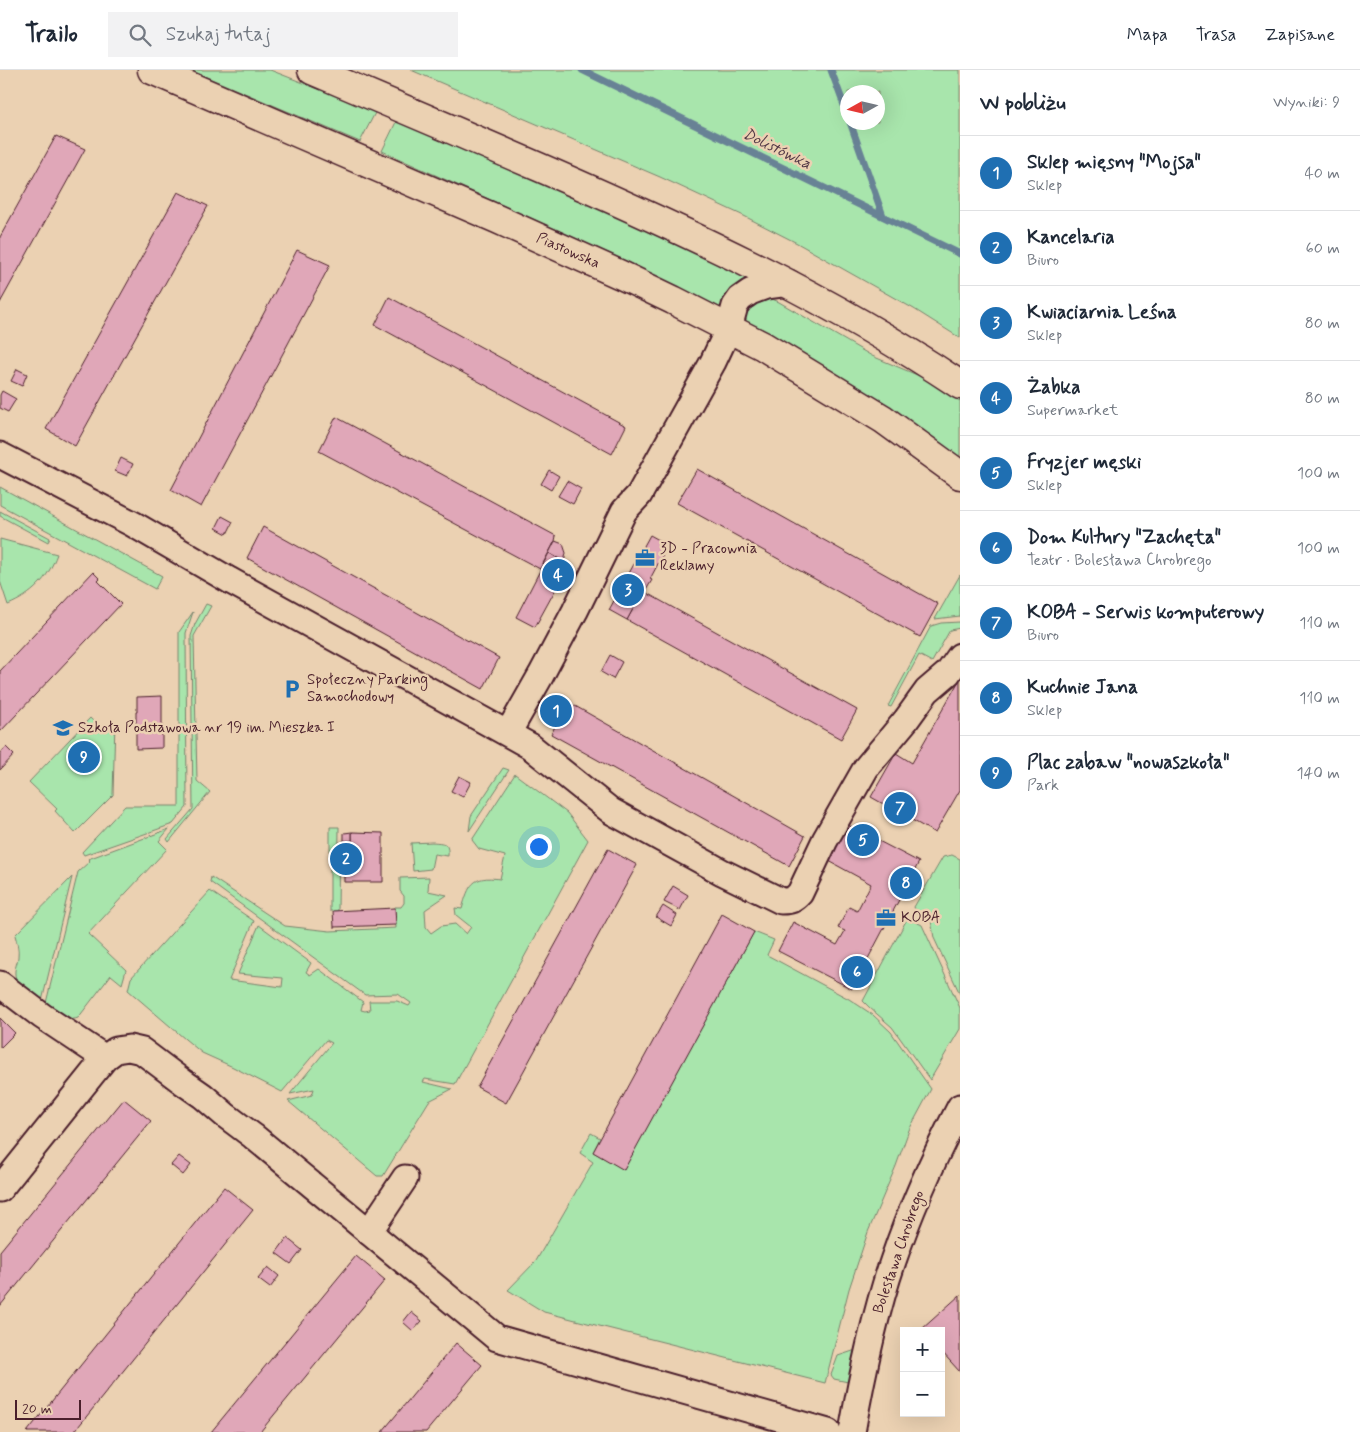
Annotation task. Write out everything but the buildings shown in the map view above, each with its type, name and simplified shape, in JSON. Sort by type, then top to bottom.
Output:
[{"type":"main road","name":"Piastowska","points":[[152,70],[595,263],[729,328],[763,346],[883,419],[960,475]]},
{"type":"main road","points":[[312,70],[638,210],[789,283],[870,328],[960,386]]},
{"type":"street","points":[[508,733],[575,611],[624,511],[638,495],[712,362],[729,328],[735,306],[740,299],[750,292],[766,286],[789,283]]},
{"type":"street","points":[[0,455],[133,524],[229,580],[508,733],[530,746],[612,811],[722,872],[781,901],[789,901],[800,893],[825,840],[866,768],[906,720],[926,690],[948,673],[960,656]]},
{"type":"street","points":[[0,984],[42,1016],[105,1058]]},
{"type":"street","points":[[0,1189],[105,1058],[116,1050],[129,1048],[142,1050],[253,1136],[497,1338],[828,1432]]},
{"type":"street","name":"Bolesława Chrobrego","points":[[852,1432],[859,1393],[883,1292],[910,1216],[952,1145],[960,1107]]},
{"type":"street","points":[[369,1232],[405,1178]]},
{"type":"green space","points":[[190,70],[270,70],[376,111],[360,142]]},
{"type":"green space","points":[[411,70],[960,70],[960,338],[914,309],[797,243],[660,177]]},
{"type":"green space","points":[[397,120],[628,221],[759,282],[739,287],[730,293],[724,302],[722,310],[628,262],[382,151]]},
{"type":"green space","points":[[770,298],[872,356],[929,380],[960,399],[960,458],[934,438],[745,323],[743,317],[750,306]]},
{"type":"green space","points":[[0,487],[162,576],[155,589],[0,505]]},
{"type":"green space","points":[[0,511],[50,538],[48,542],[0,516]]},
{"type":"green space","points":[[0,539],[57,554],[49,571],[38,585],[25,596],[8,605],[0,581]]},
{"type":"green space","points":[[960,575],[960,616],[935,619]]},
{"type":"green space","points":[[206,604],[211,606],[194,636],[197,781],[210,792],[169,842],[167,839],[193,809],[191,636]]},
{"type":"green space","points":[[193,612],[186,633],[187,807],[173,824],[84,855],[82,852],[125,806],[179,806],[179,632]]},
{"type":"green space","points":[[960,622],[960,628],[950,630],[932,662],[919,655],[891,707],[888,706],[931,626],[941,623]]},
{"type":"green space","points":[[90,718],[104,732],[115,721],[113,795],[75,833],[55,811],[57,809],[29,782]]},
{"type":"green space","points":[[503,768],[509,770],[469,831],[471,816]]},
{"type":"green space","points":[[515,774],[567,813],[588,840],[455,1084],[425,1079],[423,1082],[452,1089],[429,1101],[383,1176],[377,1176],[288,1101],[312,1095],[314,1089],[290,1094],[332,1043],[326,1040],[282,1092],[202,1053],[128,990],[131,978],[210,891],[254,921],[229,980],[282,987],[283,978],[238,974],[259,925],[311,963],[306,972],[310,975],[319,969],[363,1002],[361,1010],[370,1010],[369,1001],[397,1001],[409,1006],[411,1003],[398,994],[365,995],[210,882],[211,877],[285,926],[330,931],[396,928],[395,907],[401,907],[404,903],[404,896],[400,891],[400,878],[429,877],[428,891],[447,895],[425,910],[426,927],[431,933],[441,926],[455,924],[466,934],[471,927],[456,915],[455,908],[462,909],[470,888],[478,880],[500,879],[505,856],[479,849],[472,840]]},
{"type":"green space","points":[[330,827],[339,827],[338,911],[330,911]]},
{"type":"green space","points":[[169,829],[159,841],[167,849],[88,934],[126,970],[122,984],[111,975],[78,1018],[65,1018],[46,1003],[78,872],[90,861],[88,859]]},
{"type":"green space","points":[[432,842],[445,844],[448,848],[448,856],[434,854],[431,869],[413,871],[411,843]]},
{"type":"green space","points":[[952,855],[960,859],[960,994],[934,938],[931,920],[916,911],[914,907],[943,857]]},
{"type":"green space","points":[[72,877],[42,1001],[16,979],[15,970],[18,946],[15,935]]},
{"type":"green space","points":[[907,919],[922,925],[960,1008],[960,1029],[930,1080],[892,1027],[863,1001]]},
{"type":"green space","points":[[754,932],[774,940],[767,955],[849,999],[873,1015],[891,1032],[931,1089],[909,1130],[868,1232],[849,1289],[825,1383],[544,1312],[508,1290],[536,1261],[593,1162],[580,1153],[591,1133],[600,1138],[593,1152],[624,1169]]},
{"type":"green space","points":[[856,1350],[848,1382],[834,1379],[831,1375],[838,1356]]},
{"type":"waterway","name":"Dolistówka","points":[[582,70],[960,254]]},
{"type":"waterway","points":[[831,70],[840,94]]},
{"type":"waterway","points":[[853,130],[883,216]]},
{"type":"place","name":"3D - Pracownia Reklamy","points":[[645,558]]},
{"type":"place","name":"Żabka","points":[[558,575]]},
{"type":"place","name":"Kwiaciarnia Leśna","points":[[628,590]]},
{"type":"place","name":"Społeczny Parking Samochodowy","points":[[292,689]]},
{"type":"place","name":"Sklep mięsny \"Mojsa\"","points":[[556,711]]},
{"type":"place","name":"Szkoła Podstawowa nr 19 im. Mieszka I","points":[[63,728]]},
{"type":"place","name":"Plac zabaw \"nowaszkoła\"","points":[[84,757]]},
{"type":"place","name":"KOBA - Serwis komputerowy","points":[[900,808]]},
{"type":"place","name":"Fryzjer męski","points":[[863,840]]},
{"type":"place","name":"Kancelaria","points":[[346,859]]},
{"type":"place","name":"Kuchnie Jana","points":[[906,883]]},
{"type":"place","name":"KOBA","points":[[886,918]]},
{"type":"place","name":"Dom Kultury \"Zachęta\"","points":[[857,972]]}]
